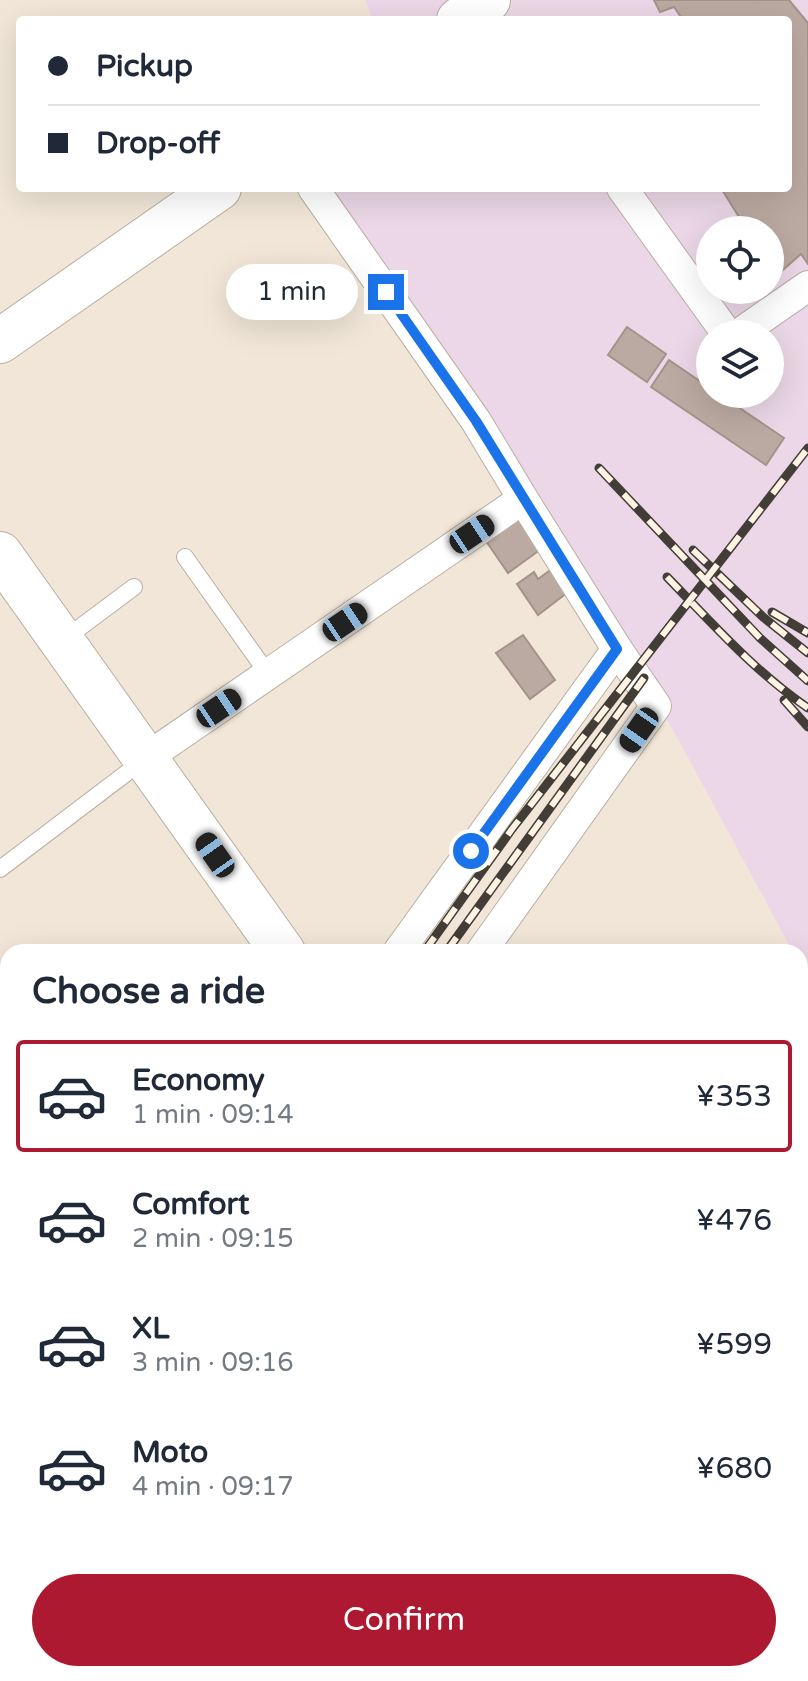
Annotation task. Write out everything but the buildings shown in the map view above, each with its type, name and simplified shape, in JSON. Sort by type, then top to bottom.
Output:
[{"type":"street","points":[[465,16],[488,0]]},
{"type":"street","points":[[0,341],[213,192]]},
{"type":"street","points":[[316,192],[476,421],[617,649],[656,706],[487,944]]},
{"type":"street","points":[[625,192],[717,320]]},
{"type":"street","points":[[759,320],[808,286]]},
{"type":"street","points":[[146,758],[523,499]]},
{"type":"street","points":[[0,554],[277,944]]},
{"type":"street","points":[[404,944],[617,649]]},
{"type":"lane","points":[[185,557],[268,674]]},
{"type":"lane","points":[[62,640],[134,587]]},
{"type":"lane","points":[[0,869],[146,758]]},
{"type":"shaded area","points":[[365,0],[808,0],[808,944],[789,944],[683,748],[536,491],[324,192],[792,192],[792,16],[371,16]]},
{"type":"railway","points":[[430,944],[512,829],[808,448]]},
{"type":"railway","points":[[599,468],[760,638],[808,681]]},
{"type":"railway","points":[[693,550],[763,617],[808,653]]},
{"type":"railway","points":[[667,577],[752,663],[808,708]]},
{"type":"railway","points":[[772,612],[808,633]]},
{"type":"railway","points":[[452,944],[644,678]]},
{"type":"railway","points":[[784,700],[808,727]]},
{"type":"route","points":[[386,292],[476,421],[617,649],[471,851]]}]
